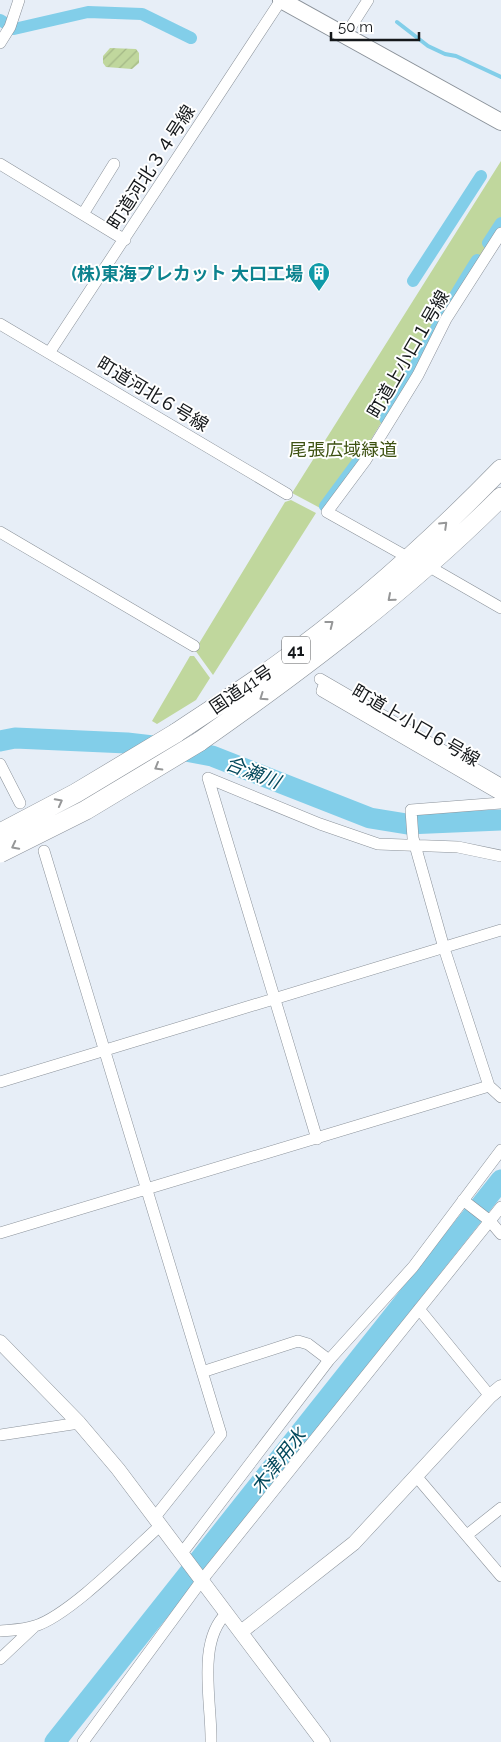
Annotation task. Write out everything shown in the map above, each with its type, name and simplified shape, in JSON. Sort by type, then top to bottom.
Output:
[{"type":"highway","name":"国道41号","points":[[0,833],[76,793],[166,740],[278,664],[409,558],[501,469]]},
{"type":"highway","name":"国道41号","points":[[0,853],[86,810],[199,742],[289,679],[358,625],[428,566],[501,497]]},
{"type":"main road","points":[[281,0],[501,122]]},
{"type":"street","points":[[0,43],[10,27],[19,0]]},
{"type":"street","name":"町道河北３４号線","points":[[49,353],[281,0]]},
{"type":"street","points":[[345,36],[368,0]]},
{"type":"street","points":[[0,164],[125,240]]},
{"type":"street","points":[[83,214],[114,164]]},
{"type":"street","name":"町道上小口１号線","points":[[409,558],[328,512],[370,452],[418,375],[446,319],[501,233]]},
{"type":"street","name":"町道河北６号線","points":[[0,324],[287,494]]},
{"type":"street","points":[[0,532],[194,646]]},
{"type":"street","points":[[428,566],[501,608]]},
{"type":"street","name":"町道上小口６号線","points":[[501,784],[323,680],[322,691],[501,795]]},
{"type":"street","points":[[0,764],[20,803]]},
{"type":"street","points":[[317,1139],[276,998],[208,778],[320,824],[378,844],[413,840],[501,856]]},
{"type":"street","points":[[501,803],[411,810],[413,840],[444,948],[489,1086],[501,1097]]},
{"type":"street","points":[[0,1632],[34,1627],[49,1620],[74,1601],[158,1521],[221,1434],[44,851]]},
{"type":"street","points":[[0,1082],[501,930]]},
{"type":"street","points":[[0,1233],[489,1086]]},
{"type":"street","points":[[183,1555],[329,1360],[413,1267],[501,1150]]},
{"type":"street","points":[[463,1200],[490,1221],[501,1234]]},
{"type":"street","points":[[83,1742],[202,1580],[501,1207]]},
{"type":"street","points":[[420,1309],[490,1396]]},
{"type":"street","points":[[202,1372],[298,1341],[308,1344],[329,1360]]},
{"type":"street","points":[[0,1342],[80,1423],[158,1521],[323,1742]]},
{"type":"street","points":[[241,1632],[354,1543],[490,1396],[501,1387]]},
{"type":"street","points":[[0,1435],[80,1423]]},
{"type":"street","points":[[416,1476],[501,1576]]},
{"type":"street","points":[[467,1535],[501,1508]]},
{"type":"street","points":[[210,1742],[208,1662],[215,1630],[227,1613]]},
{"type":"street","points":[[0,1659],[34,1627]]},
{"type":"green space","points":[[110,48],[136,49],[139,53],[139,63],[132,69],[106,67],[103,63],[103,56]]},
{"type":"green space","name":"尾張広域緑道","points":[[501,161],[501,222],[431,334],[410,375],[361,456],[322,509],[292,493]]},
{"type":"green space","name":"尾張広域緑道","points":[[291,500],[316,513],[213,675],[195,650],[285,502]]},
{"type":"green space","points":[[190,656],[194,656],[210,678],[196,700],[157,724],[152,721]]},
{"type":"waterway","points":[[14,29],[88,12],[142,14],[191,38]]},
{"type":"waterway","points":[[0,20],[5,23]]},
{"type":"waterway","points":[[397,22],[428,46],[445,54],[456,56],[501,77]]},
{"type":"waterway","points":[[413,281],[481,176]]},
{"type":"waterway","points":[[488,243],[501,223]]},
{"type":"waterway","points":[[385,418],[477,260]]},
{"type":"waterway","points":[[325,506],[359,460]]},
{"type":"waterway","name":"合瀬川","points":[[0,741],[15,738],[127,743],[170,748],[212,756],[370,818],[407,824],[501,820]]},
{"type":"waterway","name":"木津用水","points":[[55,1742],[501,1180]]},
{"type":"place","name":"(株)東海プレカット 大口工場","points":[[319,292]]}]
